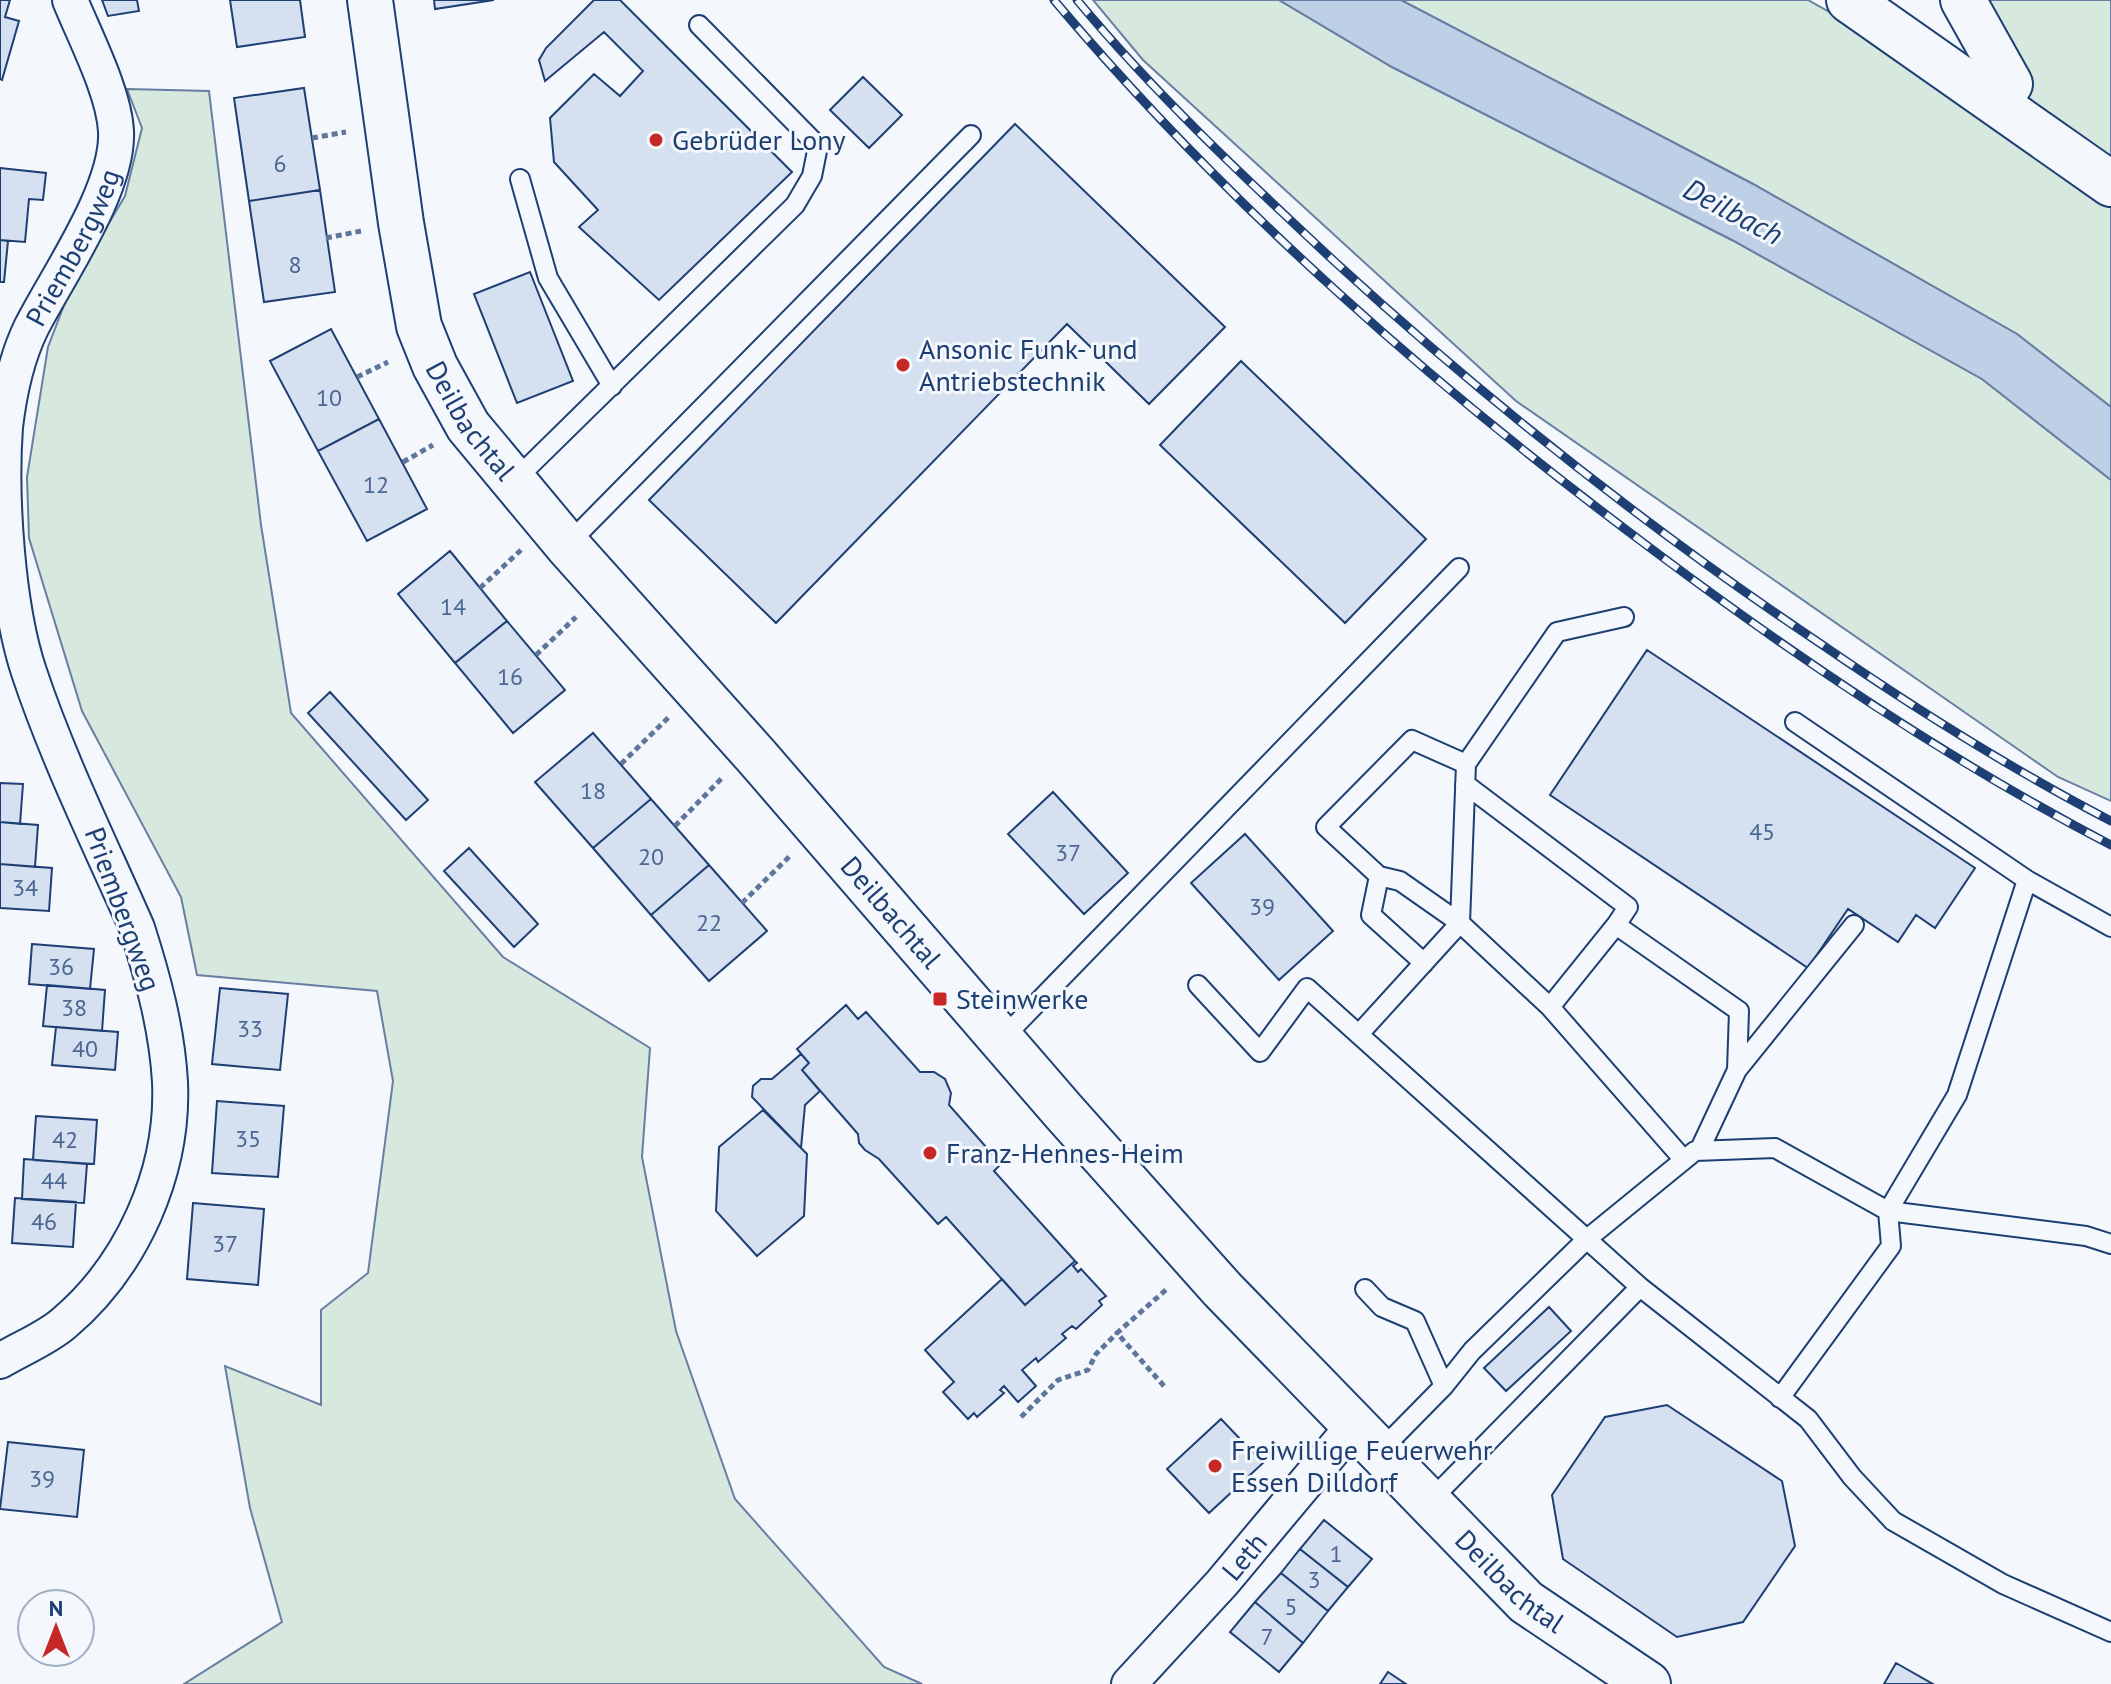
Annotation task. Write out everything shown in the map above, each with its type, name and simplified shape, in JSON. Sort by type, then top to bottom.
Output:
[{"type":"street","name":"Priembergweg","points":[[0,1361],[62,1324],[94,1292],[120,1259],[142,1220],[158,1179],[167,1133],[170,1084],[151,971],[137,928],[28,670],[4,549],[2,476],[5,426],[16,368],[30,331],[108,182],[113,164],[116,130],[113,114],[70,0]]},
{"type":"street","name":"Deilbachtal","points":[[370,0],[411,290],[419,326],[442,380],[468,426],[558,534],[1244,1312],[1526,1602],[1648,1684]]},
{"type":"street","points":[[1849,0],[2111,181]]},
{"type":"street","points":[[1901,0],[2010,84],[2111,181]]},
{"type":"street","points":[[1963,0],[2010,84]]},
{"type":"street","name":"Leth","points":[[1129,1684],[1222,1583],[1366,1438]]},
{"type":"lane","points":[[514,481],[795,205],[812,176],[818,146],[699,25]]},
{"type":"lane","points":[[558,534],[971,135]]},
{"type":"lane","points":[[520,179],[548,278],[612,386]]},
{"type":"lane","points":[[1002,1039],[1459,568]]},
{"type":"lane","points":[[1359,1034],[1460,923],[1466,764],[1557,632],[1624,617]]},
{"type":"lane","points":[[1795,722],[2027,880],[2111,927]]},
{"type":"lane","points":[[1466,764],[1412,740],[1326,827],[1379,876],[1400,881],[1460,923],[1550,1007],[1692,1156]]},
{"type":"lane","points":[[1465,784],[1628,907],[1550,1007]]},
{"type":"lane","points":[[1379,876],[1371,915],[1424,963]]},
{"type":"lane","points":[[1780,1398],[1891,1246],[1888,1211],[1957,1095],[2027,880]]},
{"type":"lane","points":[[1616,925],[1739,1011],[1737,1070]]},
{"type":"lane","points":[[1366,1438],[1444,1386],[1472,1351],[1587,1239],[1692,1156],[1737,1070],[1854,925]]},
{"type":"lane","points":[[1198,985],[1260,1052],[1307,988],[1640,1287],[1808,1419],[1852,1477],[1893,1521],[2003,1584],[2111,1632]]},
{"type":"lane","points":[[1692,1156],[1775,1148],[1888,1211],[2086,1236],[2111,1244]]},
{"type":"lane","points":[[1428,1503],[1640,1287]]},
{"type":"lane","points":[[1365,1289],[1382,1307],[1415,1321],[1444,1386]]},
{"type":"path","points":[[480,588],[558,534]]},
{"type":"path","points":[[536,655],[607,589]]},
{"type":"path","points":[[621,764],[696,689]]},
{"type":"path","points":[[675,826],[750,749]]},
{"type":"path","points":[[742,903],[819,828]]},
{"type":"path","points":[[1021,1417],[1058,1380],[1088,1370],[1096,1354],[1117,1333],[1198,1261]]},
{"type":"path","points":[[1117,1333],[1164,1386]]},
{"type":"shaded area","points":[[1093,0],[1279,0],[1392,67],[1732,240],[1982,379],[2111,480],[2111,801],[2058,777],[1516,401],[1143,60]]},
{"type":"shaded area","points":[[1401,0],[1808,0],[2006,112],[2111,187],[2111,407],[2017,334],[1753,184]]},
{"type":"shaded area","points":[[1974,0],[2111,0],[2111,181],[2007,107]]},
{"type":"shaded area","points":[[127,89],[209,91],[261,525],[291,713],[503,957],[650,1048],[642,1157],[676,1331],[735,1499],[884,1667],[922,1684],[184,1684],[282,1622],[250,1508],[225,1366],[321,1405],[321,1310],[368,1273],[393,1081],[377,991],[197,975],[181,897],[82,711],[29,538],[27,477],[48,347],[71,287],[125,196],[142,128]]},
{"type":"water","name":"Deilbach","points":[[1279,0],[1401,0],[1753,184],[2017,334],[2111,407],[2111,480],[1982,379],[1732,240],[1392,67]]},
{"type":"building","points":[[0,0],[10,0],[5,17],[19,21],[2,80],[0,79]]},
{"type":"building","points":[[102,0],[137,0],[139,11],[108,16]]},
{"type":"building","points":[[230,0],[300,0],[305,37],[237,47]]},
{"type":"building","points":[[434,0],[494,0],[435,9]]},
{"type":"building","name":"Gebrüder Lony","points":[[594,0],[620,0],[792,172],[659,300],[579,227],[598,210],[554,162],[550,118],[594,74],[620,96],[643,71],[604,32],[545,81],[539,60],[546,48]]},
{"type":"building","points":[[863,77],[902,115],[869,148],[830,110]]},
{"type":"building","points":[[304,88],[320,190],[249,201],[234,98]]},
{"type":"building","name":"Ansonic Funk- und Antriebstechnik","points":[[1015,124],[1225,327],[1149,404],[1067,324],[776,623],[649,500]]},
{"type":"building","points":[[0,168],[46,173],[43,200],[29,199],[25,242],[0,240]]},
{"type":"building","points":[[320,190],[335,292],[264,302],[249,201]]},
{"type":"building","points":[[0,240],[8,241],[4,282],[0,282]]},
{"type":"building","points":[[530,272],[573,381],[517,403],[474,294]]},
{"type":"building","points":[[331,329],[379,419],[318,451],[270,361]]},
{"type":"building","points":[[1241,361],[1426,539],[1345,623],[1160,445]]},
{"type":"building","points":[[379,419],[427,509],[367,541],[318,451]]},
{"type":"building","points":[[450,551],[507,621],[455,663],[398,594]]},
{"type":"building","points":[[507,621],[565,690],[513,733],[455,663]]},
{"type":"building","points":[[1647,650],[1975,868],[1935,928],[1916,915],[1898,942],[1848,909],[1808,968],[1550,795]]},
{"type":"building","points":[[330,692],[428,800],[406,820],[308,713]]},
{"type":"building","points":[[593,733],[651,799],[593,848],[535,782]]},
{"type":"building","points":[[0,783],[23,784],[20,824],[0,822]]},
{"type":"building","points":[[1053,792],[1128,873],[1084,914],[1008,834]]},
{"type":"building","points":[[651,799],[709,865],[651,915],[593,848]]},
{"type":"building","points":[[0,822],[38,825],[35,867],[0,864]]},
{"type":"building","points":[[1245,834],[1333,931],[1279,980],[1191,883]]},
{"type":"building","points":[[469,848],[538,924],[514,947],[444,871]]},
{"type":"building","points":[[0,864],[52,868],[49,911],[0,908]]},
{"type":"building","points":[[709,865],[767,931],[709,981],[651,915]]},
{"type":"building","points":[[32,944],[94,949],[90,989],[29,984]]},
{"type":"building","points":[[47,985],[105,990],[102,1031],[43,1026]]},
{"type":"building","points":[[220,988],[288,994],[280,1070],[212,1064]]},
{"type":"building","name":"Franz-Hennes-Heim","points":[[846,1005],[858,1019],[866,1012],[920,1072],[934,1072],[945,1079],[951,1093],[949,1105],[1001,1164],[994,1171],[1075,1261],[1025,1305],[946,1217],[938,1224],[879,1159],[865,1150],[859,1143],[858,1134],[802,1070],[809,1063],[797,1049]]},
{"type":"building","points":[[56,1027],[118,1032],[115,1070],[52,1065]]},
{"type":"building","points":[[801,1054],[809,1063],[802,1070],[820,1091],[805,1105],[801,1148],[752,1097],[753,1086],[761,1079],[772,1079]]},
{"type":"building","points":[[217,1101],[284,1106],[278,1177],[212,1173]]},
{"type":"building","points":[[763,1110],[807,1154],[804,1216],[757,1256],[716,1211],[719,1147]]},
{"type":"building","points":[[36,1116],[97,1120],[94,1164],[33,1160]]},
{"type":"building","points":[[24,1159],[87,1164],[84,1203],[22,1199]]},
{"type":"building","points":[[15,1198],[76,1202],[73,1247],[12,1243]]},
{"type":"building","points":[[193,1203],[264,1209],[258,1285],[187,1279]]},
{"type":"building","points":[[1075,1261],[1077,1263],[1073,1266],[1078,1272],[1081,1269],[1106,1296],[1099,1301],[1102,1305],[1076,1329],[1072,1326],[1062,1334],[1066,1338],[1038,1362],[1036,1358],[1022,1370],[1036,1386],[1018,1402],[1004,1386],[1000,1390],[1004,1393],[977,1417],[974,1413],[968,1419],[943,1392],[954,1382],[925,1350],[1002,1279],[1025,1305]]},
{"type":"building","points":[[1549,1307],[1571,1331],[1506,1391],[1484,1368]]},
{"type":"building","points":[[1667,1405],[1782,1481],[1795,1546],[1743,1622],[1677,1637],[1563,1559],[1552,1495],[1605,1417]]},
{"type":"building","name":"Freiwillige Feuerwehr Essen Dilldorf","points":[[1221,1419],[1263,1463],[1209,1513],[1167,1469]]},
{"type":"building","points":[[8,1442],[84,1450],[77,1517],[0,1509]]},
{"type":"building","points":[[1324,1520],[1372,1559],[1348,1587],[1300,1549]]},
{"type":"building","points":[[1300,1549],[1348,1587],[1328,1611],[1281,1573]]},
{"type":"building","points":[[1281,1573],[1328,1611],[1303,1643],[1255,1602]]},
{"type":"building","points":[[1255,1602],[1303,1643],[1279,1672],[1230,1632]]},
{"type":"building","points":[[1896,1663],[1933,1684],[1884,1684]]},
{"type":"building","points":[[1388,1672],[1406,1684],[1380,1684]]},
{"type":"railway","points":[[1054,0],[1121,77],[1264,224],[1416,362],[1575,491],[1766,632],[1878,708],[1994,780],[2111,845]]},
{"type":"railway","points":[[1077,0],[1169,102],[1301,230],[1450,364],[1570,462],[1694,555],[1856,668],[2000,759],[2111,821]]},
{"type":"place","name":"Gebrüder Lony","points":[[656,140]]},
{"type":"place","name":"Ansonic Funk- und Antriebstechnik","points":[[903,365]]},
{"type":"place","name":"Steinwerke","points":[[940,999]]},
{"type":"place","name":"Franz-Hennes-Heim","points":[[930,1153]]},
{"type":"place","name":"Freiwillige Feuerwehr Essen Dilldorf","points":[[1215,1466]]}]
